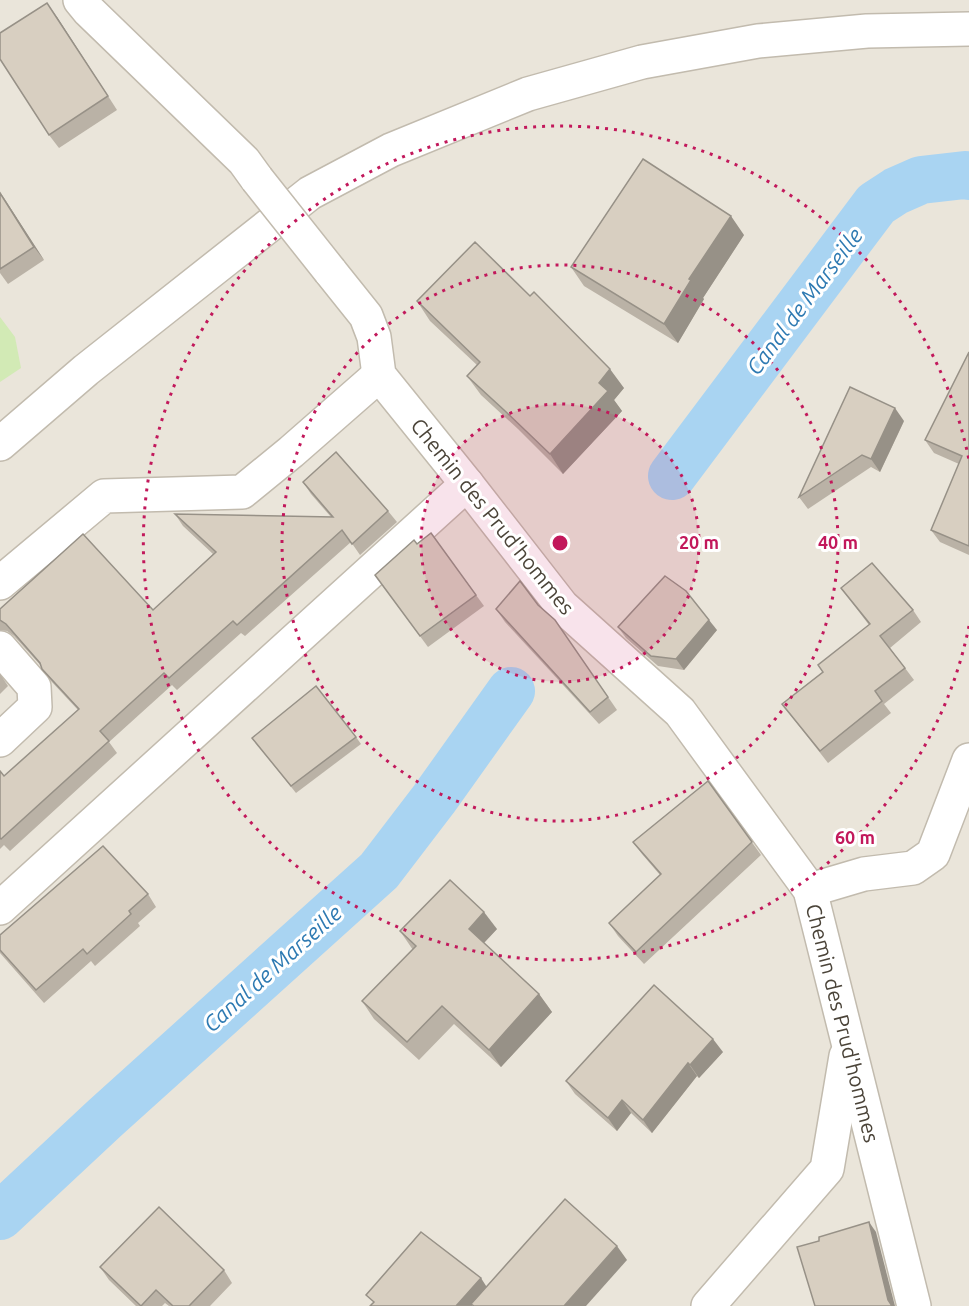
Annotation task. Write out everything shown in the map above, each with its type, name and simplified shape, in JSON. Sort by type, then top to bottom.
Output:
[{"type":"street","points":[[0,583],[104,496],[242,492],[379,375],[374,337],[366,316],[244,161],[80,0]]},
{"type":"street","points":[[0,444],[86,370],[310,193],[391,150],[528,94],[642,62],[758,42],[867,31],[969,29]]},
{"type":"street","points":[[0,418],[86,370]]},
{"type":"street","name":"Chemin des Prud'hommes","points":[[379,375],[562,606],[680,712],[810,890],[914,1306]]},
{"type":"street","points":[[0,908],[467,484]]},
{"type":"street","points":[[0,648],[34,687],[35,707],[0,740]]},
{"type":"street","points":[[810,890],[864,874],[913,868],[933,854],[968,768]]},
{"type":"street","points":[[708,1306],[827,1168],[848,1042]]},
{"type":"shaded area","points":[[0,0],[969,0],[969,1306],[0,1306]]},
{"type":"green space","points":[[0,317],[15,337],[21,368],[0,382]]},
{"type":"building","points":[[47,3],[108,96],[49,135],[0,59],[0,33]]},
{"type":"building","points":[[643,159],[731,216],[689,279],[691,280],[664,324],[571,267]]},
{"type":"building","points":[[0,193],[34,247],[0,269]]},
{"type":"building","points":[[475,242],[530,296],[534,292],[610,369],[599,383],[608,391],[550,454],[467,376],[480,362],[417,301]]},
{"type":"building","points":[[969,352],[969,546],[931,530],[962,456],[925,440]]},
{"type":"building","points":[[850,387],[895,408],[871,459],[862,455],[799,497]]},
{"type":"building","points":[[336,452],[388,511],[352,544],[342,530],[237,625],[233,621],[169,678],[164,673],[100,731],[109,741],[1,839],[0,771],[4,776],[79,709],[42,669],[40,663],[6,624],[0,620],[0,609],[83,534],[153,610],[216,552],[175,514],[333,517],[303,482]]},
{"type":"building","points":[[431,533],[476,595],[420,636],[375,575],[414,540],[417,544]]},
{"type":"building","points":[[872,563],[913,610],[880,636],[905,668],[875,691],[882,701],[820,751],[782,704],[823,672],[818,665],[870,624],[841,588]]},
{"type":"building","points":[[665,576],[686,591],[709,620],[676,659],[651,656],[618,627]]},
{"type":"building","points":[[520,581],[538,605],[555,620],[608,697],[590,712],[496,609]]},
{"type":"building","points":[[316,686],[356,737],[291,786],[252,738]]},
{"type":"building","points":[[708,781],[752,842],[636,952],[609,923],[661,874],[633,842]]},
{"type":"building","points":[[103,846],[148,894],[129,911],[131,914],[87,954],[83,949],[36,990],[0,950],[0,935]]},
{"type":"building","points":[[450,880],[484,912],[469,929],[539,994],[489,1050],[442,1006],[407,1042],[362,1001],[416,946],[400,931]]},
{"type":"building","points":[[654,985],[713,1039],[690,1065],[688,1063],[643,1120],[622,1100],[608,1118],[566,1081]]},
{"type":"building","points":[[565,1199],[617,1246],[564,1306],[474,1306],[471,1304]]},
{"type":"building","points":[[159,1207],[224,1270],[189,1306],[173,1306],[156,1290],[141,1306],[100,1267]]},
{"type":"building","points":[[869,1222],[888,1300],[892,1306],[815,1306],[797,1247],[819,1241],[819,1237]]},
{"type":"building","points":[[421,1232],[481,1278],[456,1306],[370,1306],[374,1302],[366,1295]]},
{"type":"waterway","name":"Canal de Marseille","points":[[672,476],[876,204],[896,191],[921,180],[969,176]]},
{"type":"waterway","name":"Canal de Marseille","points":[[0,1216],[379,871],[511,691]]}]
